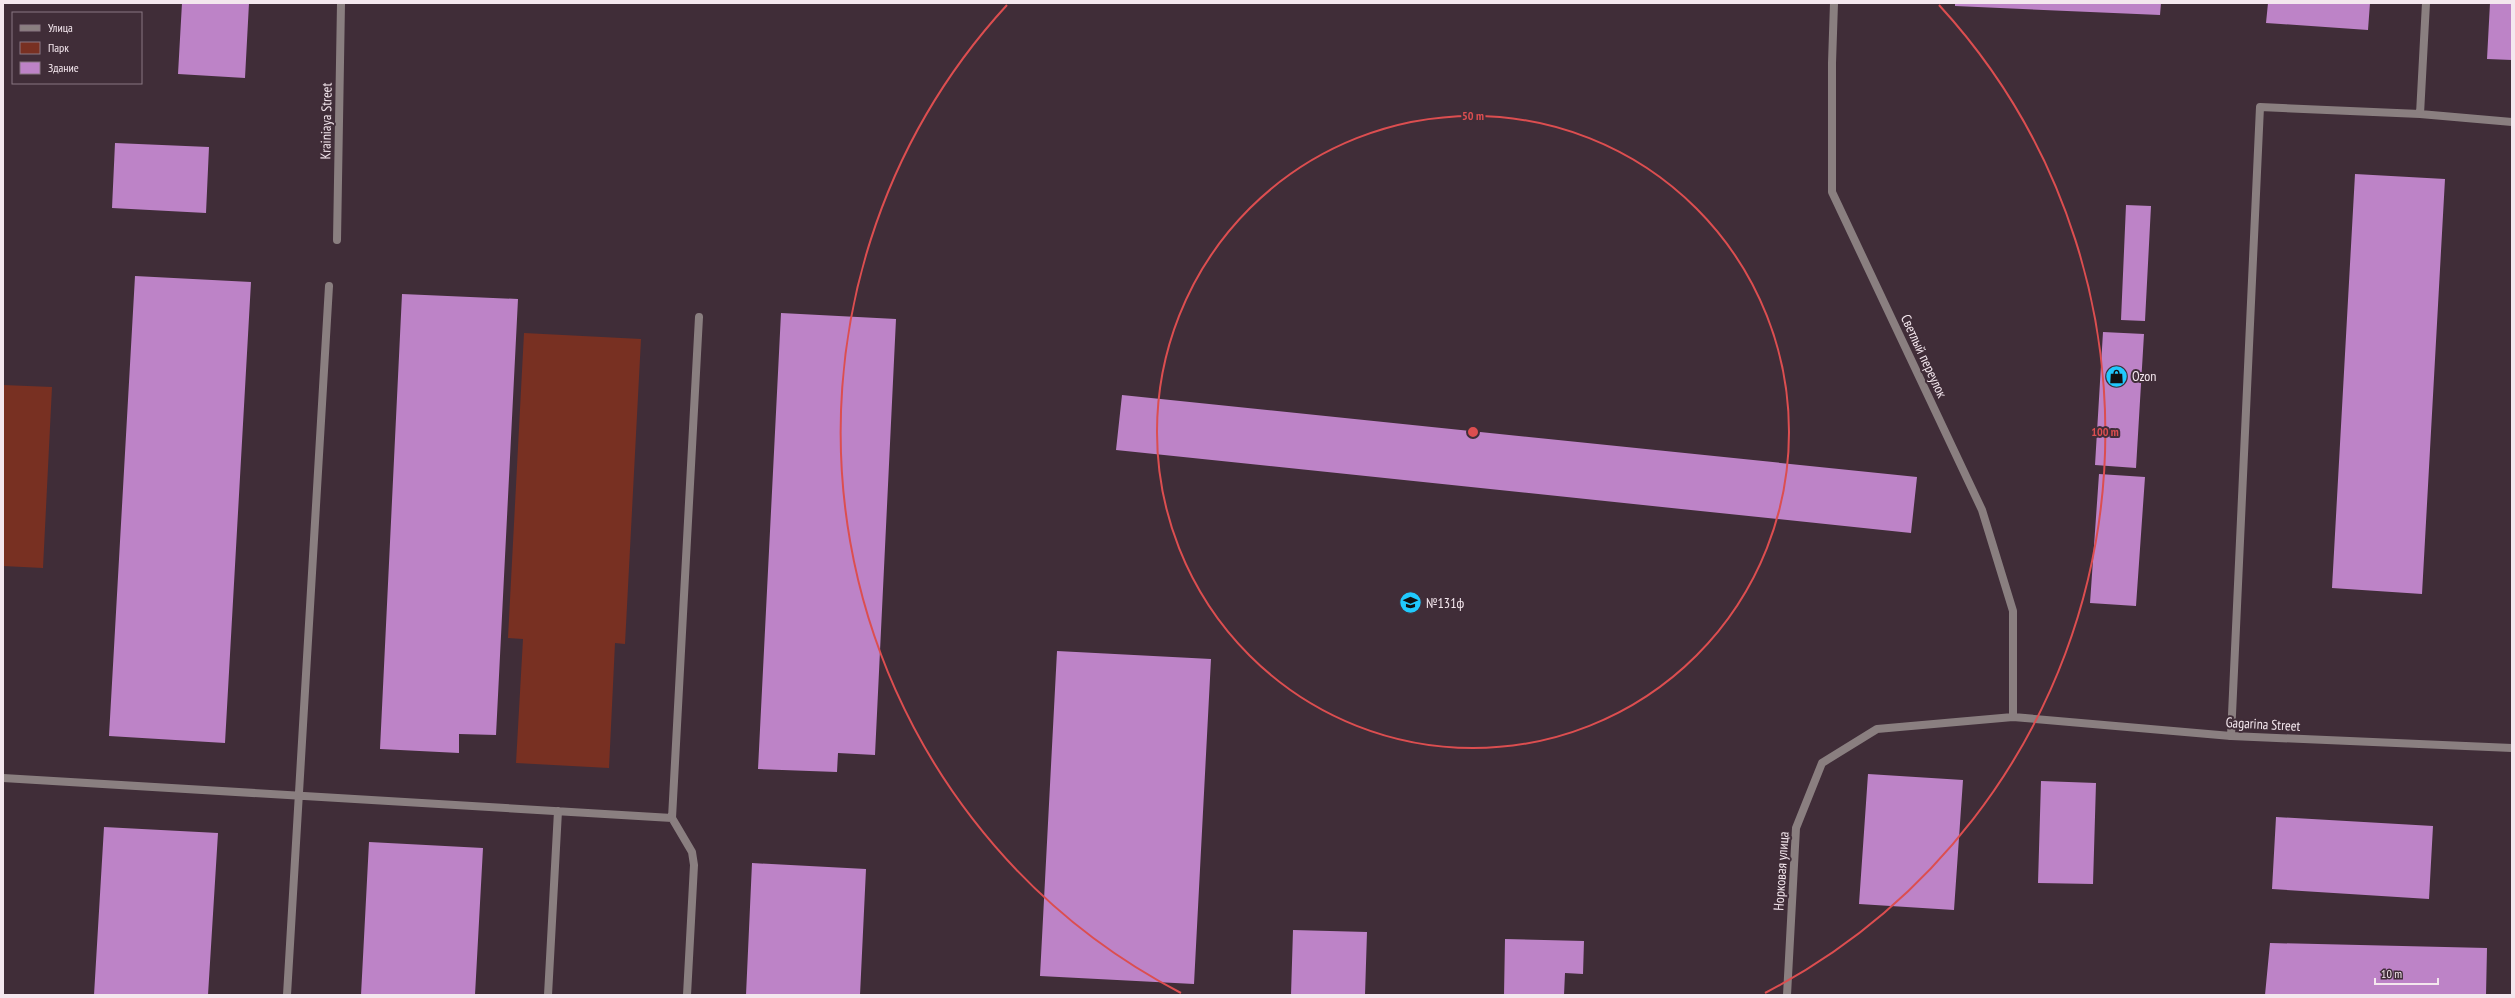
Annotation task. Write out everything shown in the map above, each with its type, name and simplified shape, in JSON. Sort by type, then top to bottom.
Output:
[{"type":"street","name":"Krainiaya Street","points":[[337,240],[341,3]]},
{"type":"street","name":"Светлый переулок","points":[[1834,3],[1832,63],[1832,192],[1982,510],[2013,611],[2013,717]]},
{"type":"street","points":[[2420,114],[2426,3]]},
{"type":"street","points":[[2231,736],[2260,107],[2420,114],[2512,122]]},
{"type":"street","points":[[287,995],[329,286]]},
{"type":"street","points":[[687,995],[694,865],[690,846],[672,818],[699,317]]},
{"type":"street","name":"Gagarina Street","points":[[2013,717],[2231,736],[2512,748]]},
{"type":"street","name":"Норковая улица","points":[[1787,995],[1796,828],[1822,763],[1877,729],[2013,717]]},
{"type":"street","points":[[3,778],[672,818]]},
{"type":"street","points":[[548,995],[558,811]]},
{"type":"green space","points":[[524,333],[641,339],[625,644],[615,643],[609,768],[516,763],[523,639],[508,638]]},
{"type":"green space","points":[[3,385],[52,387],[43,568],[3,566]]},
{"type":"building","points":[[182,3],[249,3],[245,78],[178,74]]},
{"type":"building","points":[[1955,3],[2161,3],[2160,15],[1955,6]]},
{"type":"building","points":[[2268,3],[2370,3],[2368,30],[2266,23]]},
{"type":"building","points":[[2490,3],[2512,3],[2512,60],[2487,59]]},
{"type":"building","points":[[115,143],[209,147],[206,213],[112,208]]},
{"type":"building","points":[[2355,174],[2445,179],[2422,594],[2332,588]]},
{"type":"building","points":[[2126,205],[2151,206],[2145,321],[2121,320]]},
{"type":"building","points":[[135,276],[251,282],[225,743],[109,736]]},
{"type":"building","points":[[402,294],[518,299],[496,735],[459,734],[459,753],[380,749]]},
{"type":"building","points":[[781,313],[896,319],[875,755],[838,753],[837,772],[758,769]]},
{"type":"building","points":[[2103,332],[2144,334],[2136,468],[2095,465]]},
{"type":"building","points":[[1122,395],[1917,477],[1911,533],[1116,450]]},
{"type":"building","points":[[2099,474],[2145,477],[2136,606],[2090,603]]},
{"type":"building","points":[[1057,651],[1211,659],[1194,984],[1040,976]]},
{"type":"building","points":[[1868,774],[1963,780],[1954,910],[1859,904]]},
{"type":"building","points":[[2041,781],[2096,783],[2093,884],[2038,883]]},
{"type":"building","points":[[2276,817],[2433,826],[2429,899],[2272,889]]},
{"type":"building","points":[[104,827],[218,833],[208,995],[94,995]]},
{"type":"building","points":[[369,842],[483,848],[475,995],[361,995]]},
{"type":"building","points":[[752,863],[866,869],[860,995],[746,995]]},
{"type":"building","points":[[1293,930],[1367,932],[1365,995],[1291,995]]},
{"type":"building","points":[[1505,939],[1584,941],[1583,974],[1565,973],[1564,995],[1504,995]]},
{"type":"building","points":[[2270,943],[2487,948],[2486,995],[2265,995]]},
{"type":"place","name":"Ozon","points":[[2116,376]]},
{"type":"place","name":"№131ф","points":[[1410,603]]}]
